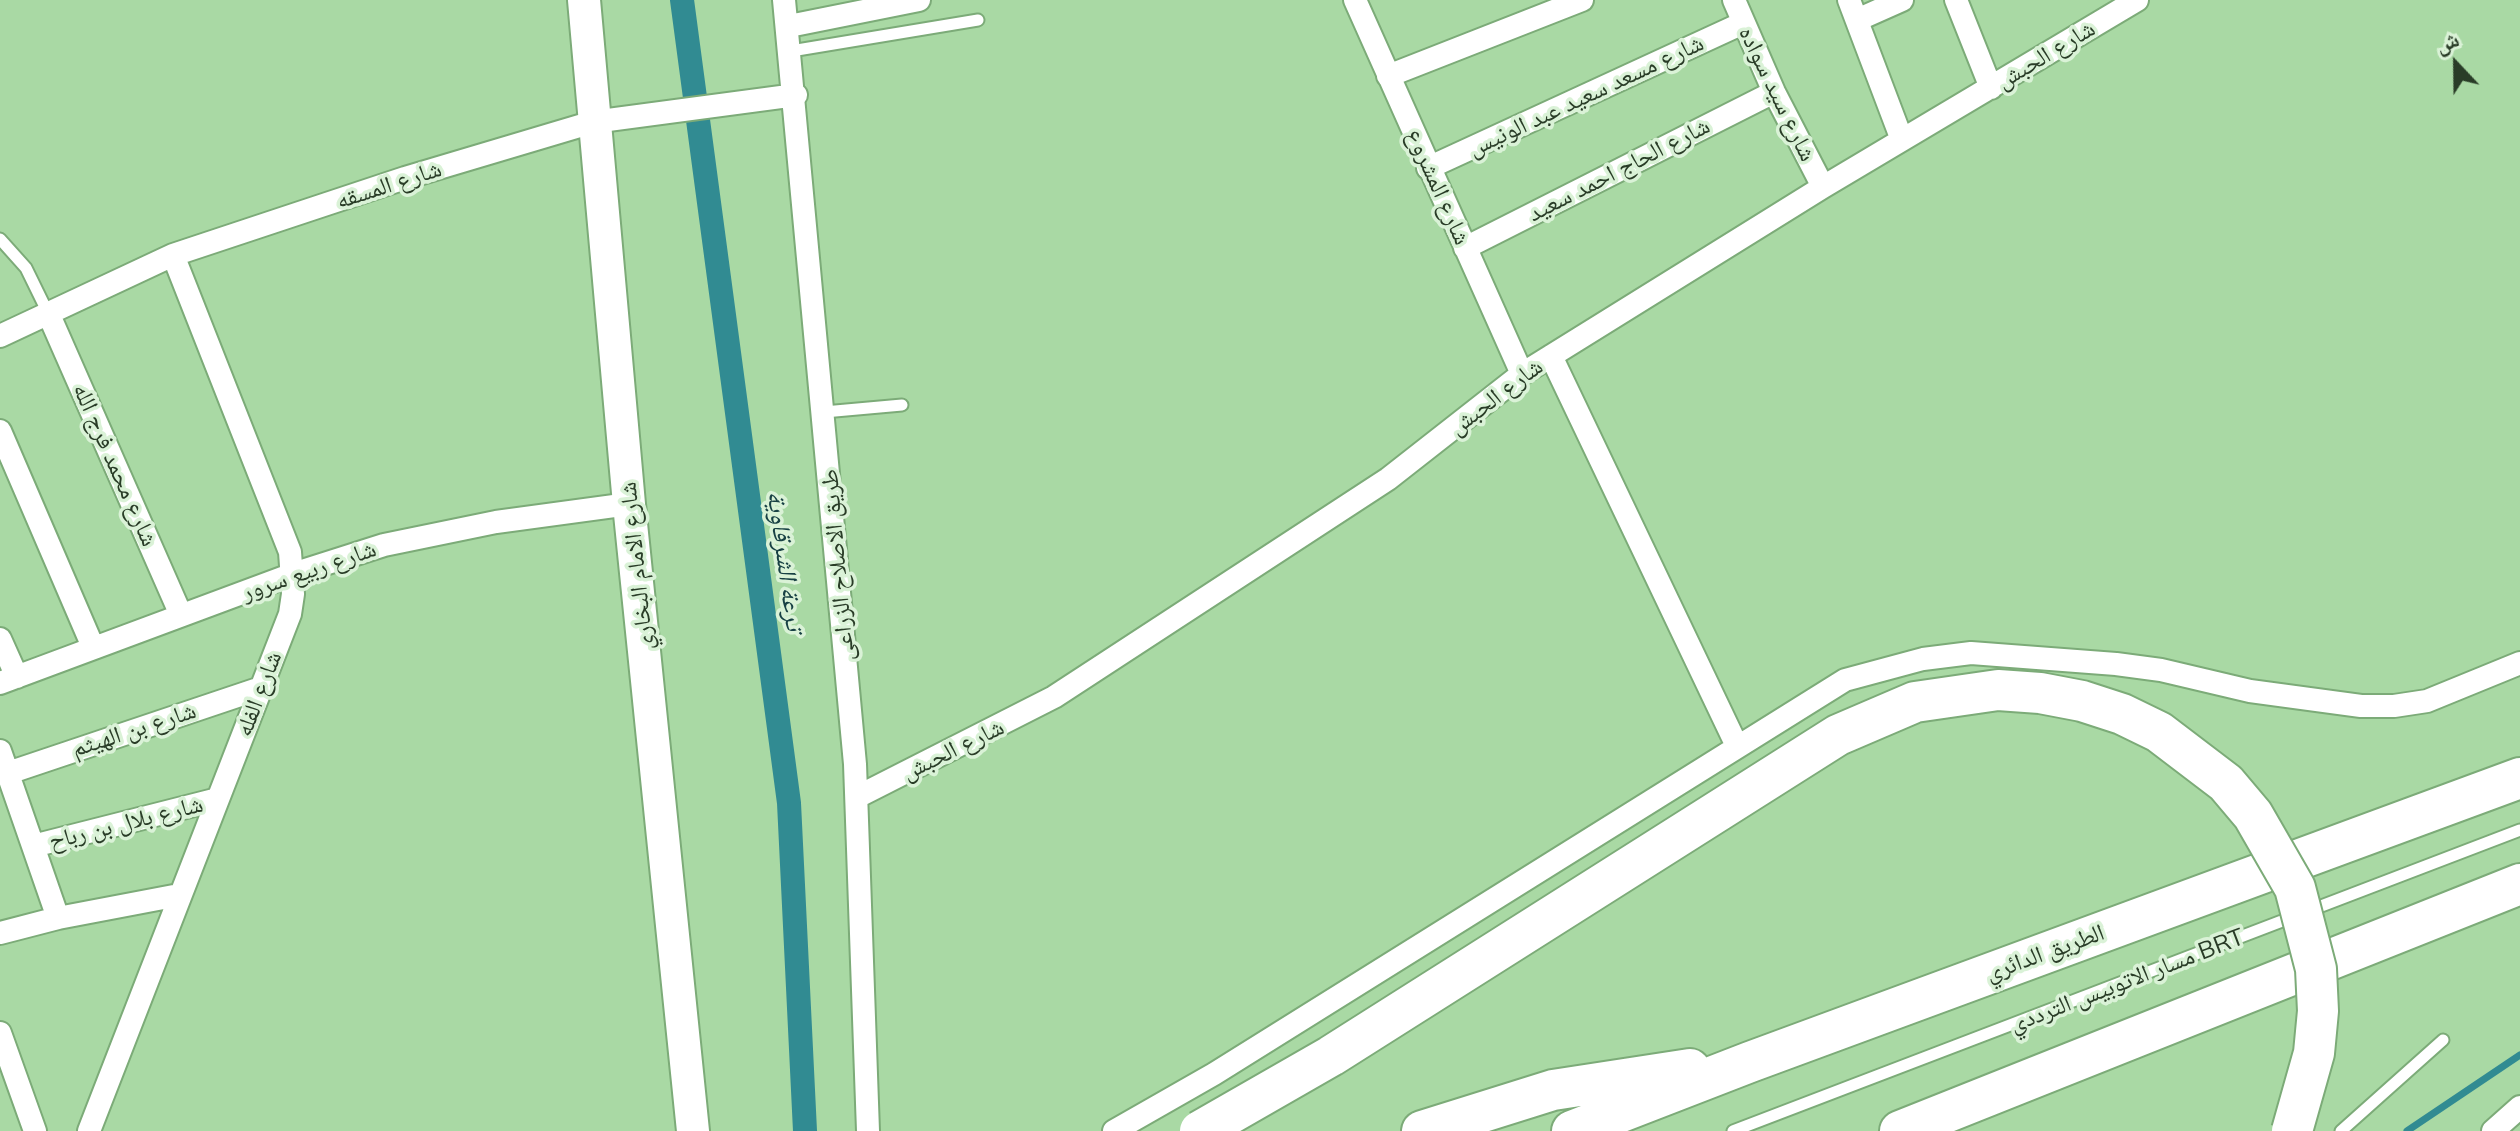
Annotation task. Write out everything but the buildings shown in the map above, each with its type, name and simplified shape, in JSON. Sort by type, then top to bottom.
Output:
[{"type":"highway","points":[[1200,1131],[1331,1056],[1838,735],[1875,716],[1915,702],[1998,690],[2082,701],[2122,714],[2159,732],[2226,783],[2261,827],[2295,888],[2316,969],[2318,1011],[2314,1053],[2292,1131]]},
{"type":"highway","name":"الطريق الدائري","points":[[1572,1131],[1750,1062],[2520,778]]},
{"type":"highway","points":[[1900,1131],[2520,884]]},
{"type":"highway","points":[[1422,1131],[1553,1090],[1750,1062]]},
{"type":"street","name":"شارع الامام البخاري","points":[[584,0],[608,120],[629,504],[693,1131]]},
{"type":"street","name":"طريق الاصلاح الزراعى","points":[[784,0],[796,95],[857,797],[868,1131]]},
{"type":"street","points":[[789,26],[919,0]]},
{"type":"street","name":"شارع المشروع","points":[[1355,0],[1522,374]]},
{"type":"street","points":[[1388,76],[1582,0]]},
{"type":"street","name":"شارع سيد سواده","points":[[1734,0],[1774,92],[1823,187]]},
{"type":"street","points":[[1902,0],[1853,10],[1902,140]]},
{"type":"street","points":[[1956,0],[1991,88]]},
{"type":"street","name":"شارع الحبش","points":[[857,797],[1054,697],[1388,479],[1522,374],[1823,187],[2137,0]]},
{"type":"street","name":"شارع مسعد سعيد عبد الونيس","points":[[1428,168],[1743,23]]},
{"type":"street","name":"شارع الحاج احمد سعيد","points":[[1465,248],[1774,92]]},
{"type":"street","name":"شارع المسقه","points":[[0,336],[173,255],[405,178],[608,120],[796,95]]},
{"type":"street","name":"شارع الفله","points":[[89,1131],[290,614],[293,574],[282,531],[173,255]]},
{"type":"street","name":"شارع محمد فرج الله","points":[[49,315],[181,615]]},
{"type":"street","points":[[1551,356],[1737,746]]},
{"type":"street","points":[[0,431],[93,647]]},
{"type":"street","name":"شارع ربيع سرور","points":[[8,680],[293,574],[384,545],[496,522],[629,504]]},
{"type":"street","points":[[0,639],[8,680]]},
{"type":"street","points":[[1114,1131],[1214,1074],[1845,680],[1923,659],[1971,653],[2131,666],[2250,691],[2361,706],[2427,701],[2520,663]]},
{"type":"street","name":"شارع بن الهيثم","points":[[8,773],[261,688]]},
{"type":"street","points":[[0,751],[58,918]]},
{"type":"street","name":"شارع بلال بن رباح","points":[[33,846],[218,799]]},
{"type":"street","points":[[0,933],[58,918],[179,895]]},
{"type":"street","points":[[0,1033],[35,1131]]},
{"type":"street","points":[[2493,1131],[2520,1107]]},
{"type":"lane","points":[[791,51],[978,20]]},
{"type":"lane","points":[[0,239],[26,268],[49,315]]},
{"type":"lane","points":[[824,412],[902,405]]},
{"type":"lane","name":"مسار الاتوبيس الترددي BRT","points":[[1733,1131],[2520,830]]},
{"type":"lane","points":[[2341,1131],[2443,1040]]},
{"type":"waterway","name":"ترعة الشرقاوية","points":[[682,0],[789,803],[805,1131]]},
{"type":"waterway","points":[[2407,1131],[2520,1055]]}]
